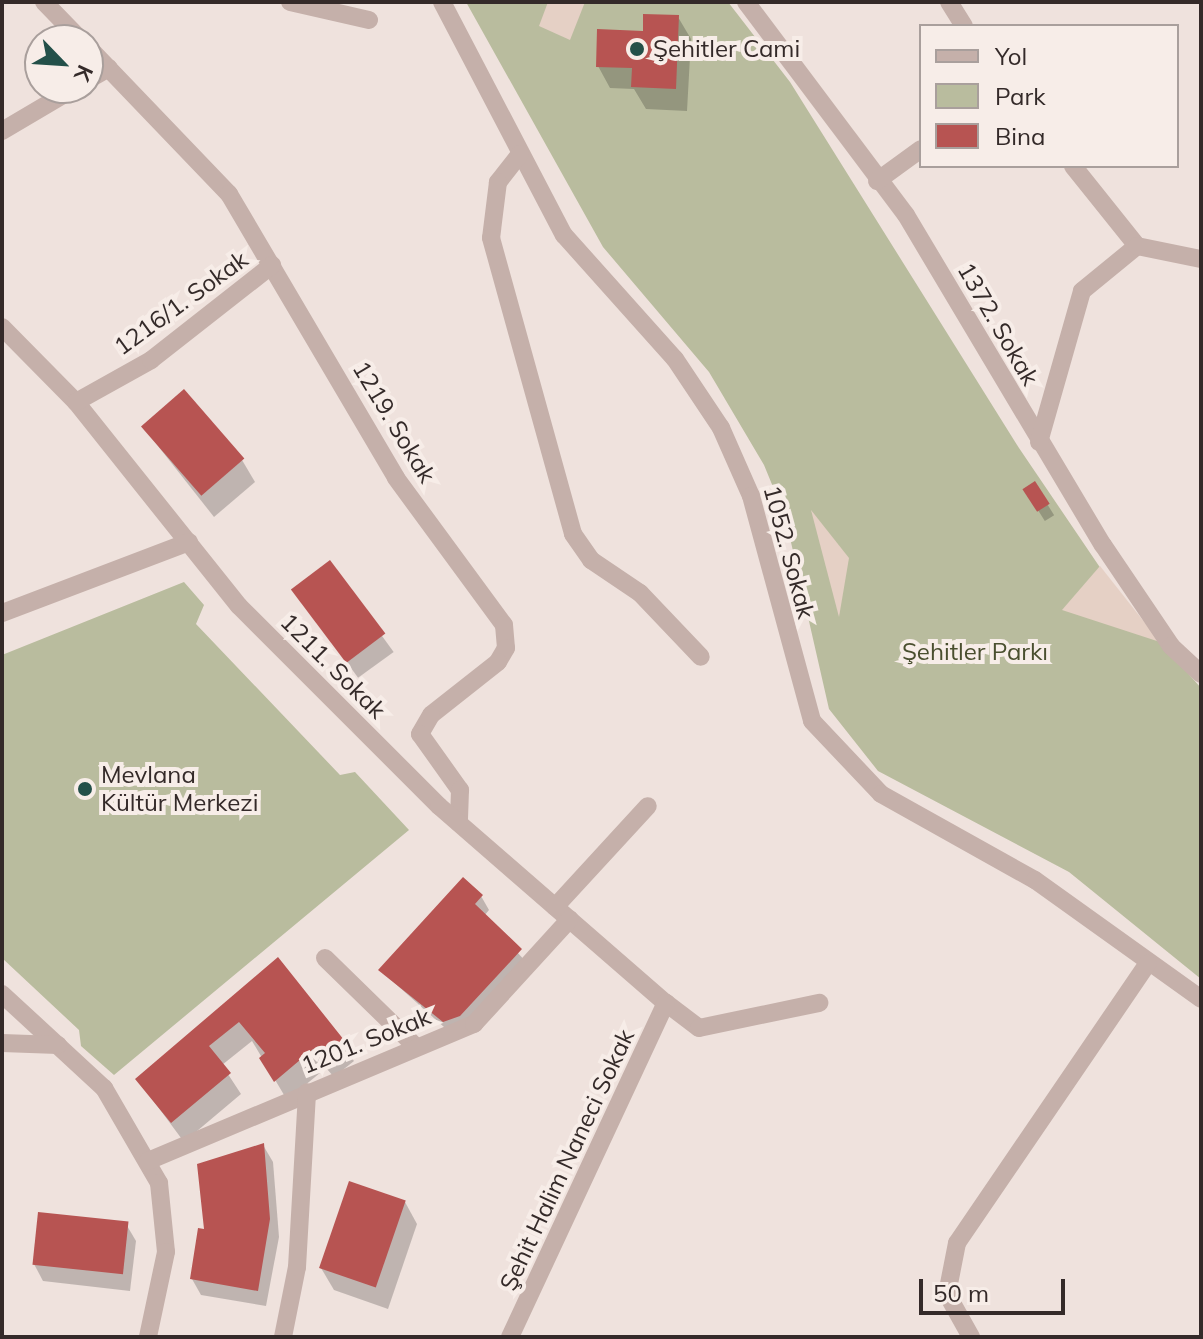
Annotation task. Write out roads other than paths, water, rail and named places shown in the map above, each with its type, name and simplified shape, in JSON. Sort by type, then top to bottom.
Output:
[{"type":"street","points":[[44,2],[65,24]]},
{"type":"street","points":[[290,2],[369,20]]},
{"type":"street","name":"1052. Sokak","points":[[442,2],[564,235],[675,359],[721,428],[751,496],[812,721],[881,794],[1035,880],[1147,964],[1201,999]]},
{"type":"street","name":"1372. Sokak","points":[[746,2],[877,181],[906,215],[1039,442],[1171,646],[1201,674]]},
{"type":"street","points":[[949,2],[963,24]]},
{"type":"street","name":"1219. Sokak","points":[[104,63],[229,194],[396,478],[507,634],[498,662],[431,715],[420,734],[460,790],[459,823]]},
{"type":"street","points":[[104,71],[109,68]]},
{"type":"street","points":[[2,131],[48,104]]},
{"type":"street","points":[[877,181],[919,150]]},
{"type":"street","points":[[520,154],[498,182],[491,238],[547,418],[570,526],[591,560],[640,593],[701,657]]},
{"type":"street","points":[[1075,168],[1137,246],[1201,259]]},
{"type":"street","points":[[1039,442],[1082,291],[1137,246]]},
{"type":"street","name":"1216/1. Sokak","points":[[76,402],[151,360],[272,265]]},
{"type":"street","name":"1211. Sokak","points":[[2,327],[76,402],[239,606],[459,823],[666,1003],[699,1028],[819,1003]]},
{"type":"street","points":[[2,613],[189,542]]},
{"type":"street","name":"1201. Sokak","points":[[148,1161],[414,1045],[474,1024],[648,806]]},
{"type":"street","points":[[325,958],[414,1045]]},
{"type":"street","points":[[971,1337],[947,1294],[957,1243],[1147,964]]},
{"type":"street","points":[[2,994],[104,1088],[159,1183],[166,1252],[148,1337]]},
{"type":"street","name":"Şehit Halim Naneci Sokak","points":[[510,1337],[666,1003]]},
{"type":"street","points":[[2,1043],[58,1045]]},
{"type":"street","points":[[283,1337],[297,1267],[307,1092]]},
{"type":"place","name":"Şehitler Cami","points":[[637,49]]},
{"type":"place","name":"Mevlana Kültür Merkezi","points":[[85,789]]},
{"type":"park label","name":"Şehitler Parkı","points":[[975,652]]}]
